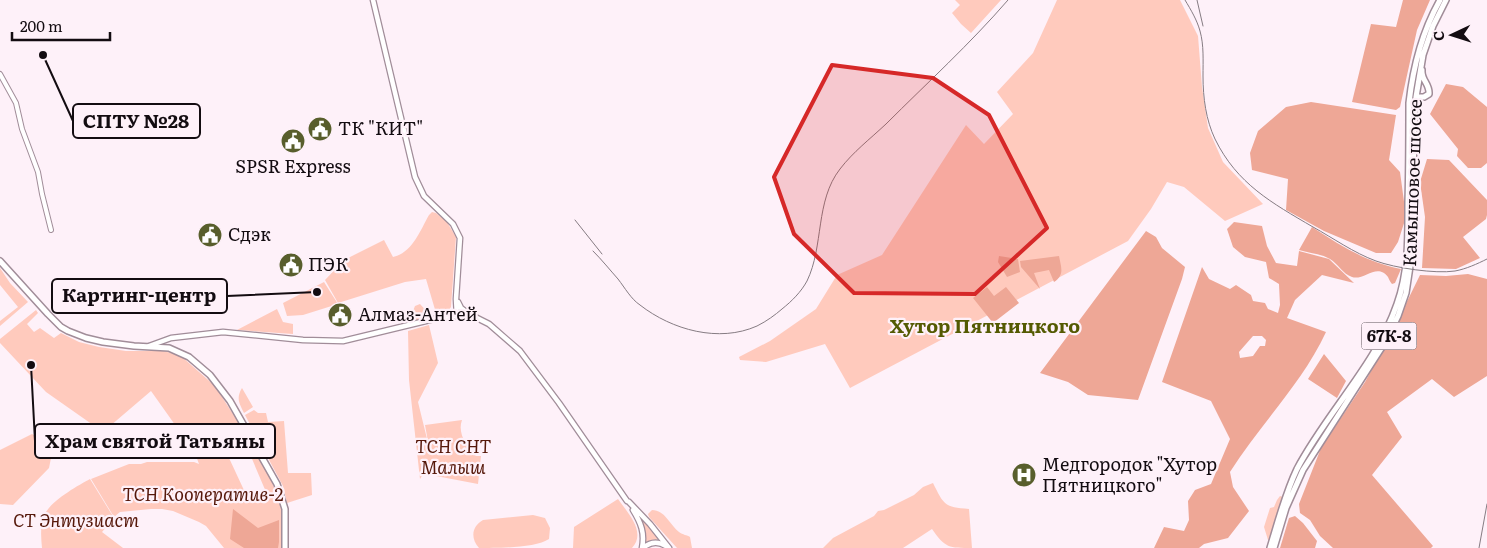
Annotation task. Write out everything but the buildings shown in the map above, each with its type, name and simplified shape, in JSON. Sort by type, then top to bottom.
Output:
[{"type":"main road","points":[[373,0],[415,177],[424,196],[453,224],[460,238],[455,308],[447,316]]},
{"type":"main road","name":"Камышовое шоссе","points":[[1270,548],[1297,469],[1367,363],[1390,322],[1400,295],[1408,249],[1409,103],[1413,75],[1427,25],[1440,0]]},
{"type":"main road","name":"Камышовое шоссе","points":[[1274,548],[1286,508],[1302,470],[1386,341],[1406,293],[1412,254],[1416,97],[1423,56],[1433,26],[1446,0]]},
{"type":"main road","points":[[1413,75],[1412,94],[1416,97],[1424,97],[1429,94],[1428,86],[1422,76],[1423,56]]},
{"type":"main road","points":[[0,260],[48,314],[68,331],[103,342],[169,348],[189,357],[210,375],[241,418],[277,484],[285,513],[284,548]]},
{"type":"main road","points":[[456,299],[457,316]]},
{"type":"main road","points":[[456,299],[461,308],[489,324],[520,352],[559,403],[628,501],[642,528],[643,548]]},
{"type":"main road","points":[[149,346],[171,338],[222,332],[303,340],[343,341],[447,316],[474,317]]},
{"type":"main road","points":[[169,348],[166,343],[171,338]]},
{"type":"main road","points":[[628,501],[668,547]]},
{"type":"main road","points":[[643,548],[654,542],[659,542],[668,547]]},
{"type":"street","points":[[0,74],[16,103],[22,129],[38,172],[51,230]]},
{"type":"highlighted area","points":[[832,65],[933,78],[989,115],[1047,228],[975,294],[854,293],[794,234],[774,177]]},
{"type":"green space","points":[[955,0],[1001,0],[971,33],[952,13],[960,5]]},
{"type":"green space","points":[[1057,0],[1180,0],[1198,36],[1202,87],[1208,128],[1223,162],[1263,204],[1225,221],[1184,187],[1167,182],[1151,209],[1128,241],[850,388],[825,344],[766,362],[740,360],[739,357],[770,341],[816,309],[837,275],[882,255],[966,125],[984,144],[1013,114],[997,92],[1033,53]]},
{"type":"green space","points":[[432,212],[447,222],[456,237],[451,307],[449,310],[436,313],[426,279],[405,282],[338,303],[325,280],[344,260],[384,240],[393,257],[400,255],[415,241]]},
{"type":"green space","points":[[0,268],[10,283],[28,302],[0,326],[0,321],[18,307],[0,285]]},
{"type":"green space","points":[[324,282],[338,304],[303,315],[287,316],[283,303]]},
{"type":"green space","points":[[420,304],[429,314],[427,318],[411,321],[410,318],[415,306]]},
{"type":"green space","points":[[277,309],[283,322],[293,324],[293,334],[237,330]]},
{"type":"green space","name":"ТСН Кооператив-2","points":[[36,310],[38,313],[27,324],[34,332],[40,328],[54,338],[61,333],[79,342],[99,347],[126,351],[164,351],[181,356],[215,386],[247,436],[243,438],[241,434],[223,445],[249,501],[266,492],[244,440],[248,437],[275,490],[282,516],[281,548],[224,548],[206,526],[173,511],[151,509],[120,512],[114,517],[91,479],[129,464],[194,462],[199,464],[195,453],[151,391],[103,432],[46,392],[0,343],[0,339]]},
{"type":"green space","name":"ТСН СНТ Малыш","points":[[429,325],[438,363],[418,402],[429,447],[425,425],[462,420],[461,430],[464,440],[476,456],[481,456],[478,484],[436,476],[433,459],[420,479],[409,380],[408,331]]},
{"type":"green space","points":[[242,388],[253,407],[244,413],[239,400]]},
{"type":"green space","points":[[254,410],[258,413],[266,413],[268,422],[284,421],[288,473],[311,473],[312,495],[287,503],[283,486],[245,415]]},
{"type":"green space","points":[[32,434],[47,443],[52,453],[49,468],[13,505],[0,504],[0,450]]},
{"type":"green space","name":"СТ Энтузиаст","points":[[90,479],[114,518],[102,532],[123,548],[42,548],[42,524],[44,516],[51,505]]},
{"type":"green space","points":[[933,483],[946,504],[969,509],[972,548],[948,546],[932,529],[903,548],[823,548],[833,538],[874,516],[878,511],[884,510],[914,495],[923,487]]},
{"type":"green space","points":[[1280,496],[1283,497],[1268,540],[1264,527],[1270,508],[1274,507]]},
{"type":"green space","points":[[618,499],[637,529],[636,542],[632,548],[573,548],[574,527]]},
{"type":"green space","points":[[652,510],[660,512],[679,532],[690,537],[692,548],[677,548],[649,517],[648,514]]},
{"type":"green space","points":[[637,513],[660,539],[645,542],[645,531]]},
{"type":"green space","points":[[533,515],[545,518],[550,528],[549,539],[526,546],[496,548],[479,548],[474,540],[473,536],[476,526],[483,520]]},
{"type":"shaded area","points":[[1403,0],[1430,0],[1417,30],[1400,107],[1396,110],[1352,102],[1371,24],[1396,27]]},
{"type":"shaded area","points":[[1446,84],[1463,87],[1487,107],[1487,163],[1481,168],[1468,168],[1457,156],[1458,149],[1430,114]]},
{"type":"shaded area","points":[[1311,102],[1396,115],[1389,160],[1400,172],[1405,220],[1398,242],[1391,253],[1376,253],[1324,231],[1286,210],[1288,179],[1252,170],[1250,153],[1258,131],[1286,107]]},
{"type":"shaded area","points":[[1427,159],[1449,160],[1487,200],[1486,219],[1463,237],[1480,258],[1456,269],[1422,268],[1425,217],[1420,182]]},
{"type":"shaded area","points":[[1234,222],[1262,226],[1267,246],[1276,263],[1297,266],[1299,251],[1329,259],[1354,283],[1322,275],[1295,300],[1287,318],[1326,332],[1305,369],[1230,472],[1233,487],[1249,511],[1228,538],[1204,544],[1199,548],[1154,548],[1164,527],[1184,531],[1189,520],[1188,501],[1195,490],[1211,484],[1230,439],[1211,401],[1162,382],[1202,267],[1209,279],[1230,289],[1236,285],[1251,295],[1253,301],[1265,303],[1268,309],[1278,313],[1280,305],[1279,284],[1269,278],[1266,262],[1245,257],[1233,247],[1227,229]],"holes":[[[1253,336],[1262,336],[1266,340],[1265,346],[1260,346],[1253,356],[1240,358],[1239,352]]]},
{"type":"shaded area","points":[[1312,227],[1365,258],[1401,269],[1395,283],[1392,284],[1384,273],[1379,271],[1357,278],[1352,277],[1327,257],[1299,250]]},
{"type":"shaded area","points":[[1146,231],[1156,237],[1162,248],[1185,267],[1138,400],[1088,395],[1068,382],[1040,373]]},
{"type":"shaded area","points":[[999,256],[1018,259],[1020,272],[1007,277],[998,262]]},
{"type":"shaded area","points":[[1059,256],[1061,274],[1054,282],[1049,270],[1034,273],[1040,289],[1021,267],[1020,261]]},
{"type":"shaded area","points":[[1468,274],[1487,279],[1487,376],[1454,397],[1432,379],[1387,412],[1402,437],[1372,475],[1433,546],[1431,548],[1333,548],[1320,536],[1310,520],[1300,513],[1299,504],[1321,448],[1365,382],[1420,275],[1446,276]]},
{"type":"shaded area","points":[[987,287],[994,296],[1006,287],[1019,303],[993,323],[973,298]]},
{"type":"shaded area","points":[[1324,354],[1346,381],[1337,398],[1308,379]]},
{"type":"shaded area","points":[[233,509],[258,528],[279,520],[278,548],[244,548],[230,539]]},
{"type":"shaded area","points":[[1295,516],[1317,541],[1315,548],[1280,548],[1289,518]]},
{"type":"railway","points":[[593,251],[634,300],[666,321],[696,331],[712,333],[742,331],[764,322],[793,300],[807,281],[816,253],[827,195],[840,169],[856,151],[964,48],[1008,0]]},
{"type":"railway","points":[[1185,0],[1196,19],[1201,36],[1204,101],[1212,132],[1224,155],[1257,191],[1283,209],[1344,245],[1384,264],[1415,270],[1447,272],[1463,269],[1487,259]]},
{"type":"railway","points":[[1197,0],[1203,26]]},
{"type":"railway","points":[[575,220],[602,254]]},
{"type":"railway","points":[[1479,548],[1487,504]]},
{"type":"place","name":"СПТУ №28","points":[[43,55]]},
{"type":"place","name":"ТК \"КИТ\"","points":[[320,129]]},
{"type":"place","name":"SPSR Express","points":[[293,141]]},
{"type":"place","name":"Сдэк","points":[[210,235]]},
{"type":"place","name":"ПЭК","points":[[291,265]]},
{"type":"place","name":"Картинг-центр","points":[[317,292]]},
{"type":"place","name":"Алмаз-Антей","points":[[340,315]]},
{"type":"place","name":"Храм святой Татьяны","points":[[31,365]]},
{"type":"place","name":"Медгородок \"Хутор Пятницкого\"","points":[[1024,475]]},
{"type":"district","name":"Хутор Пятницкого","points":[[985,326]]}]
